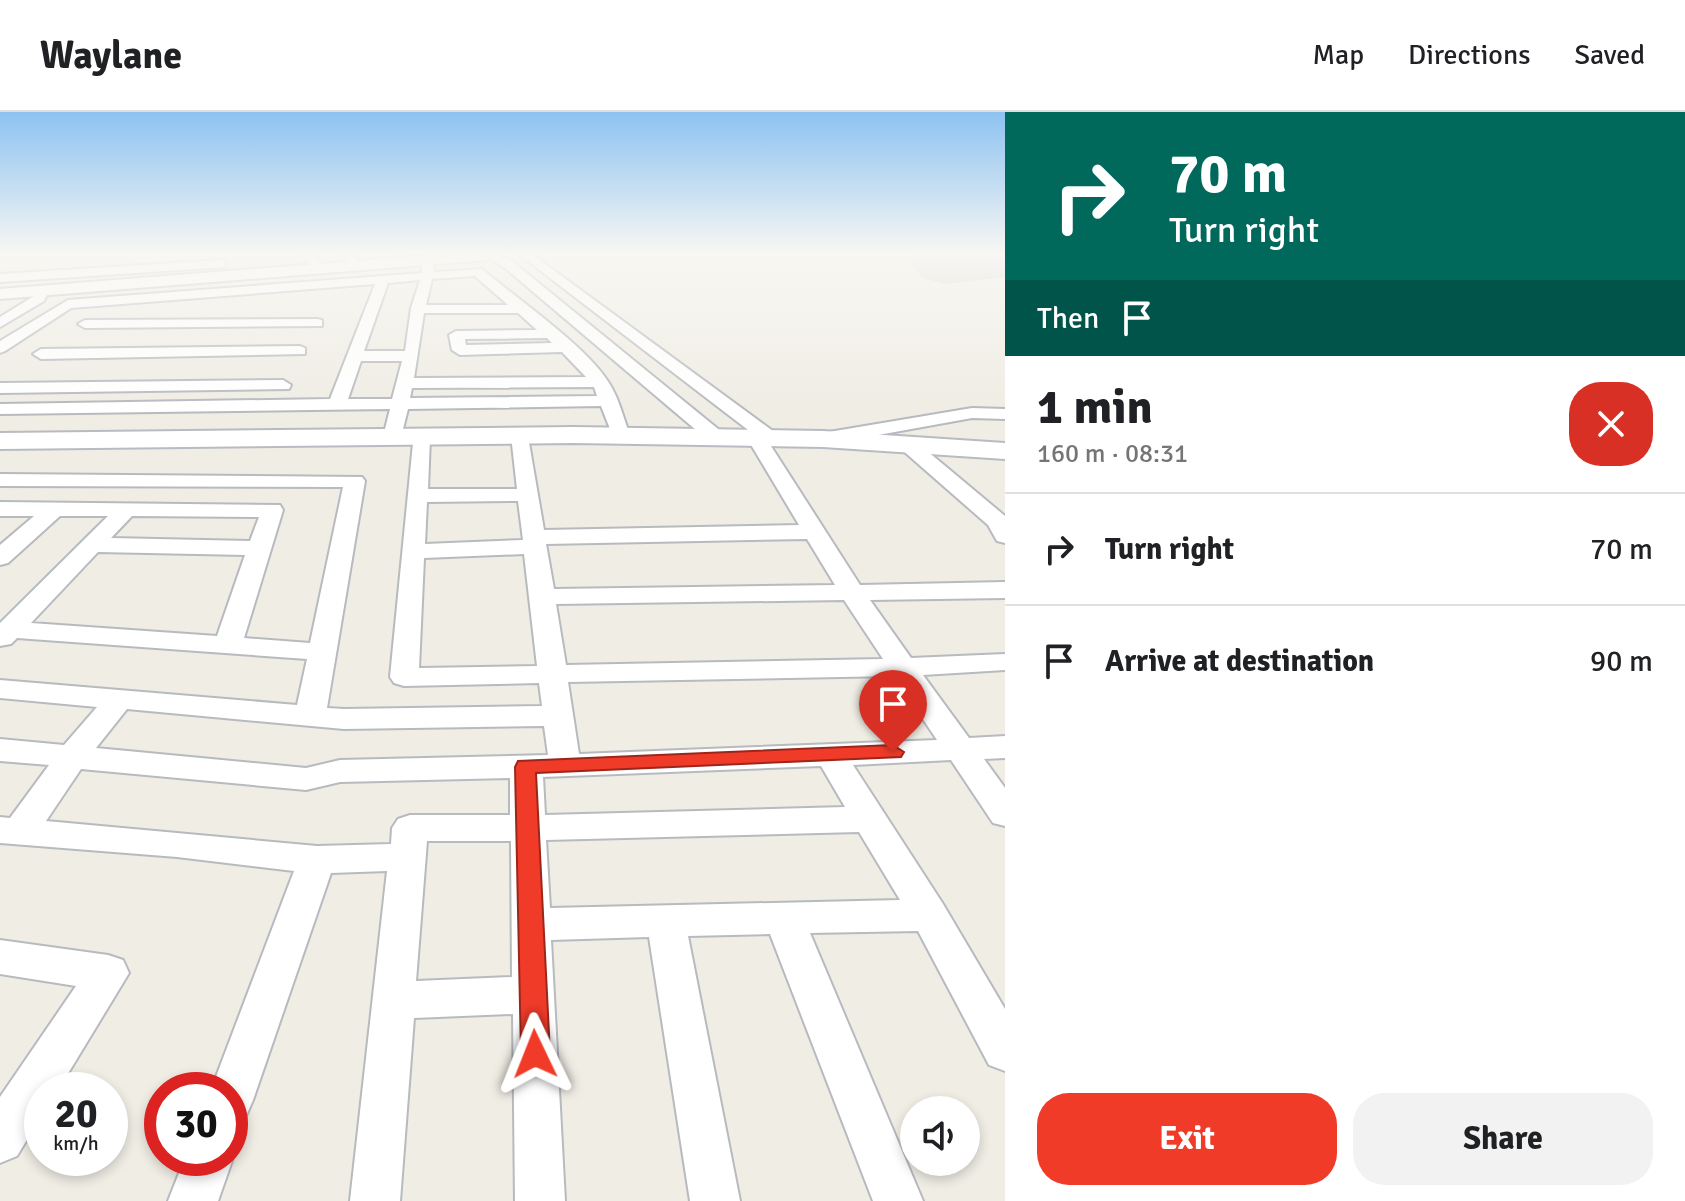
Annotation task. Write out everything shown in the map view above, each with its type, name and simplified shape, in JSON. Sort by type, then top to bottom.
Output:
[{"type":"street","points":[[0,323],[27,306]]},
{"type":"street","points":[[0,348],[65,306]]},
{"type":"street","points":[[0,386],[77,332],[95,306]]},
{"type":"street","points":[[167,306],[200,317]]},
{"type":"street","points":[[100,408],[212,306]]},
{"type":"street","points":[[337,405],[373,306]]},
{"type":"street","points":[[392,437],[422,306]]},
{"type":"street","points":[[493,306],[534,320]]},
{"type":"street","points":[[517,306],[566,347],[600,382],[621,435]]},
{"type":"street","points":[[557,306],[716,437]]},
{"type":"street","points":[[596,306],[763,438],[852,591],[1005,814]]},
{"type":"street","points":[[77,332],[200,317],[324,310],[300,351],[276,406]]},
{"type":"street","points":[[77,332],[180,336],[313,329]]},
{"type":"street","points":[[467,375],[456,335],[549,334]]},
{"type":"street","points":[[460,350],[566,347]]},
{"type":"street","points":[[30,364],[161,352],[300,351]]},
{"type":"street","points":[[354,356],[407,369],[600,382]]},
{"type":"street","points":[[30,364],[142,369],[292,367]]},
{"type":"street","points":[[467,375],[547,365],[583,364]]},
{"type":"street","points":[[0,386],[283,385]]},
{"type":"street","points":[[0,409],[610,401]]},
{"type":"street","points":[[823,439],[972,413],[1005,412]]},
{"type":"street","points":[[520,435],[558,716],[527,828],[540,1201]]},
{"type":"street","points":[[0,441],[621,435],[823,439],[1005,451]]},
{"type":"street","points":[[421,437],[404,677],[553,676],[1005,662]]},
{"type":"street","points":[[907,444],[994,509],[1005,536]]},
{"type":"street","points":[[0,480],[355,481],[310,716]]},
{"type":"street","points":[[417,496],[526,495]]},
{"type":"street","points":[[0,509],[272,510],[228,645]]},
{"type":"street","points":[[0,558],[53,510]]},
{"type":"street","points":[[5,634],[126,510]]},
{"type":"street","points":[[413,551],[534,542],[815,532]]},
{"type":"street","points":[[92,545],[260,548]]},
{"type":"street","points":[[542,597],[1005,590]]},
{"type":"street","points":[[5,634],[322,652]]},
{"type":"street","points":[[0,689],[344,719],[558,716]]},
{"type":"street","points":[[10,830],[119,699]]},
{"type":"street","points":[[0,750],[306,779],[340,771],[1005,747]]},
{"type":"street","points":[[830,755],[929,915],[1005,1050]]},
{"type":"street","points":[[375,1201],[410,828],[867,819]]},
{"type":"street","points":[[10,830],[317,860],[407,857]]},
{"type":"street","points":[[240,1072],[317,860]]},
{"type":"street","points":[[531,924],[929,915]]},
{"type":"street","points":[[784,919],[898,1201]]},
{"type":"street","points":[[666,922],[715,1201]]},
{"type":"street","points":[[0,957],[108,973],[0,1139]]},
{"type":"street","points":[[394,1000],[533,995]]},
{"type":"street","points":[[193,1201],[202,1176]]},
{"type":"route","points":[[535,1054],[526,767],[893,752]]}]
